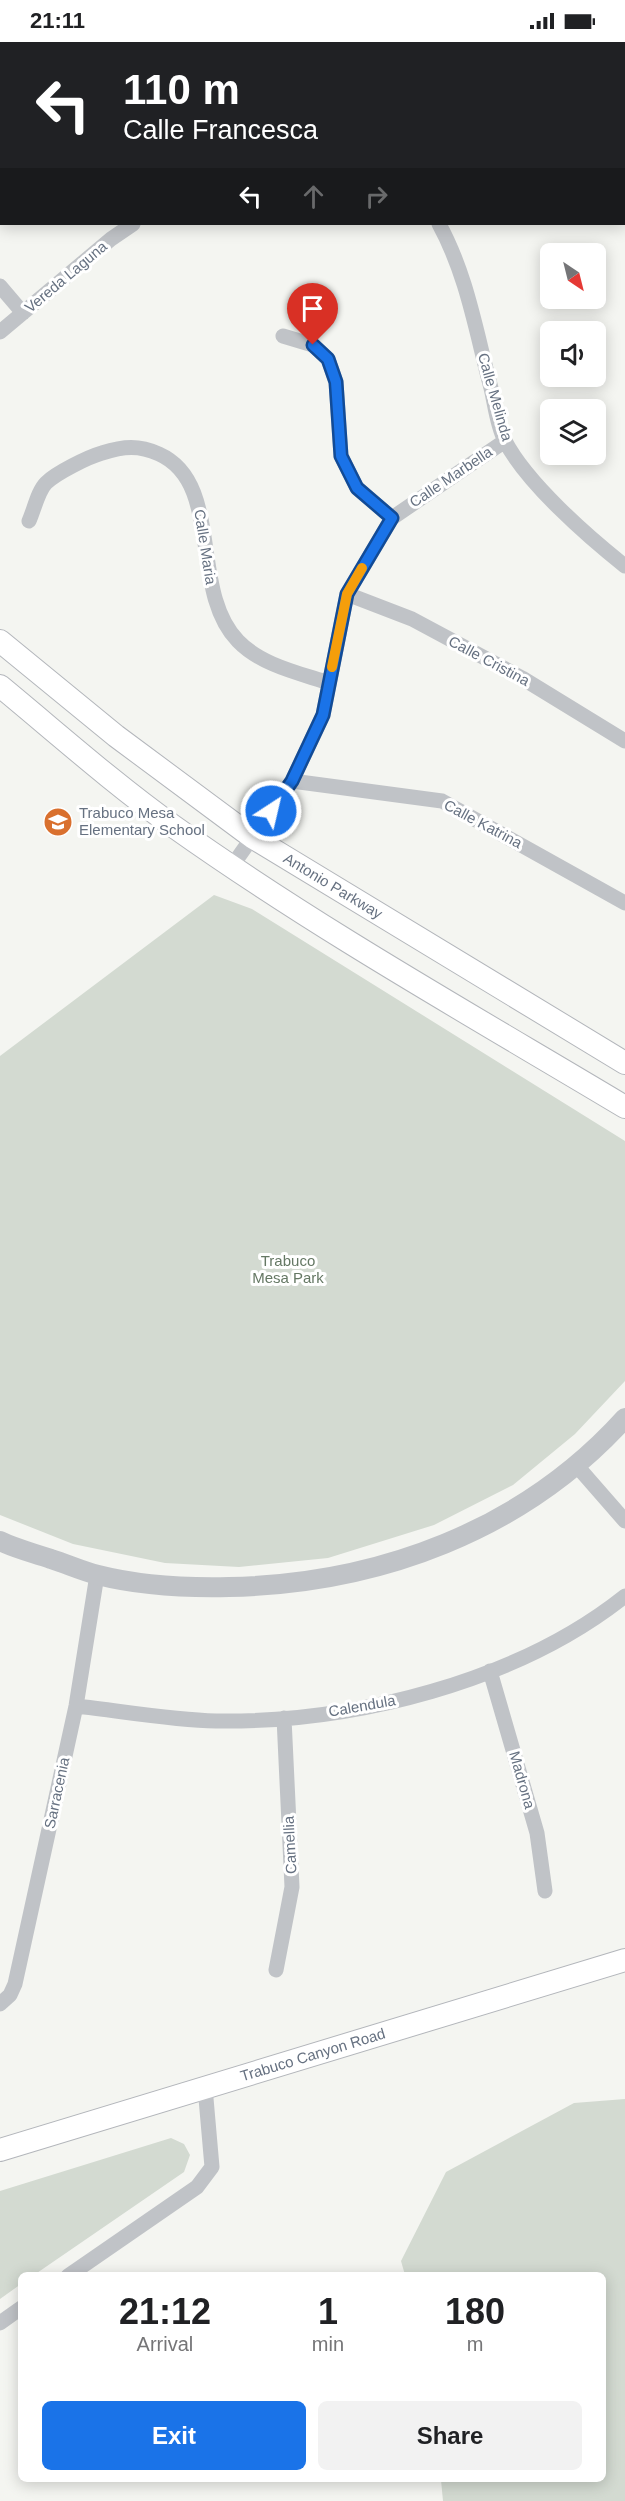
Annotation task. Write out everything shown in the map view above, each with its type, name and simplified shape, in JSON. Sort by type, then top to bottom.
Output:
[{"type":"main road","name":"Antonio Parkway","points":[[0,641],[107,729],[252,837],[625,1063]]},
{"type":"main road","points":[[0,686],[145,804],[232,866],[335,933],[625,1107]]},
{"type":"main road","name":"Trabuco Canyon Road","points":[[0,2150],[625,1959]]},
{"type":"street","name":"Vereda Laguna","points":[[0,332],[23,314],[109,231],[130,225]]},
{"type":"street","name":"Calle Melinda","points":[[440,225],[453,248],[463,278],[505,441],[533,480],[580,527],[625,566]]},
{"type":"street","points":[[0,286],[23,314]]},
{"type":"street","points":[[283,336],[313,345],[328,359],[336,382],[341,456],[357,488],[392,518]]},
{"type":"street","name":"Calle Marbella","points":[[232,866],[292,781],[323,715],[347,594],[392,518],[505,441]]},
{"type":"street","name":"Calle Maria","points":[[30,521],[45,483],[92,456],[119,447],[141,446],[169,459],[189,480],[198,504],[213,596],[221,616],[238,642],[268,662],[329,683]]},
{"type":"street","name":"Calle Cristina","points":[[347,594],[412,620],[522,678],[625,741]]},
{"type":"street","name":"Calle Katrina","points":[[292,781],[442,801],[625,903]]},
{"type":"street","points":[[0,1541],[97,1575],[158,1586],[277,1586],[360,1571],[393,1564],[450,1544],[516,1509],[577,1466],[625,1418]]},
{"type":"street","points":[[577,1466],[625,1521]]},
{"type":"street","name":"Sarracenia","points":[[0,2004],[10,1995],[15,1984],[76,1706],[97,1575]]},
{"type":"street","name":"Calendula","points":[[76,1706],[215,1721],[284,1718],[411,1697],[490,1671],[561,1638],[625,1596]]},
{"type":"street","name":"Madrona","points":[[490,1671],[537,1833],[545,1891]]},
{"type":"street","name":"Camellia","points":[[276,1970],[291,1887],[284,1718]]},
{"type":"street","points":[[74,2272],[197,2187],[212,2167],[205,2086]]},
{"type":"street","points":[[0,2322],[18,2310]]},
{"type":"green space","name":"Trabuco Mesa Park","points":[[214,895],[252,909],[625,1141],[625,1381],[575,1434],[513,1485],[434,1525],[328,1558],[239,1567],[165,1563],[73,1544],[0,1515],[0,1056]]},
{"type":"green space","points":[[625,2099],[625,2501],[443,2501],[441,2482],[606,2482],[606,2272],[404,2272],[401,2261],[446,2172],[574,2103]]},
{"type":"green space","points":[[171,2138],[184,2144],[190,2155],[184,2172],[38,2272],[18,2272],[18,2286],[0,2299],[0,2191]]},
{"type":"slow traffic","points":[[332,667],[347,594],[362,568]]},
{"type":"place","name":"Trabuco Mesa Elementary School","points":[[58,822]]},
{"type":"route","points":[[271,811],[292,781],[323,715],[347,594],[392,518],[357,488],[341,456],[336,382],[328,359],[313,345]]}]
